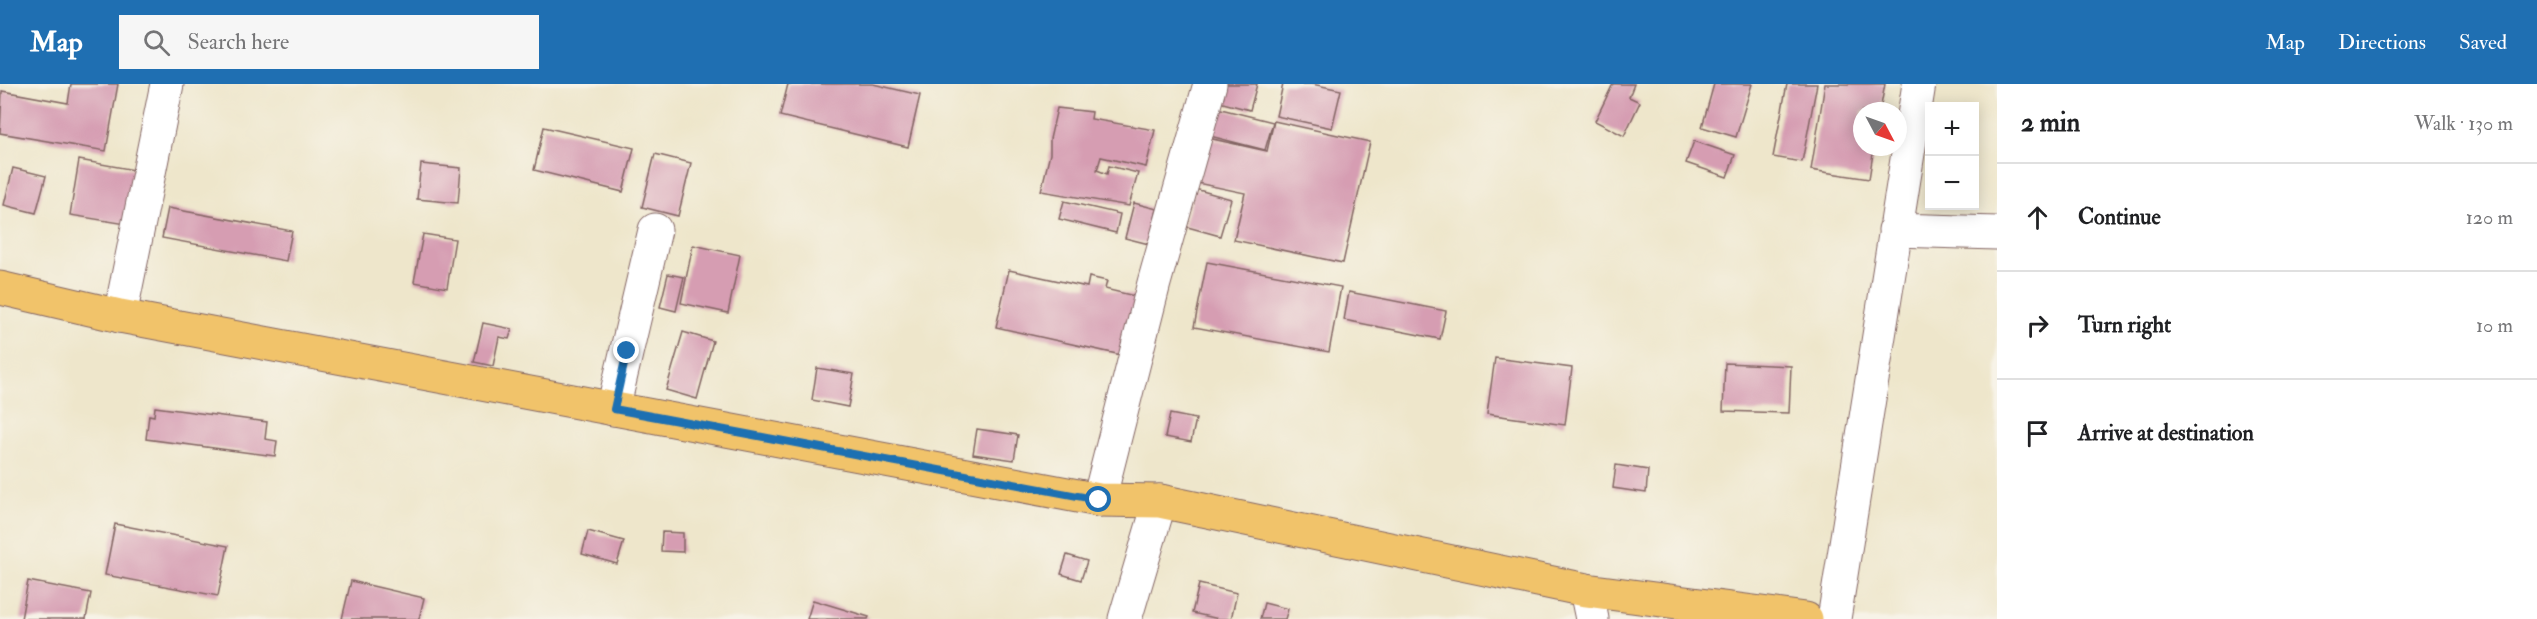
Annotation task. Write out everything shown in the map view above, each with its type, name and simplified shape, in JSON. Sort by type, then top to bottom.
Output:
[{"type":"main road","points":[[0,288],[120,316],[1099,500],[1161,501],[1589,604],[1806,619]]},
{"type":"street","points":[[120,316],[166,84]]},
{"type":"street","points":[[1099,500],[1154,283],[1210,84]]},
{"type":"street","points":[[1834,619],[1919,84]]},
{"type":"street","points":[[614,409],[655,230]]},
{"type":"street","points":[[1895,230],[1997,233]]},
{"type":"street","points":[[1125,619],[1161,501]]},
{"type":"building","points":[[71,84],[118,84],[106,151],[0,133],[2,91],[68,103]]},
{"type":"building","points":[[788,84],[873,84],[920,95],[908,147],[780,116]]},
{"type":"building","points":[[1223,84],[1257,84],[1250,110],[1219,102]]},
{"type":"building","points":[[1283,84],[1312,84],[1341,90],[1332,128],[1276,116]]},
{"type":"building","points":[[1613,84],[1634,84],[1629,97],[1640,102],[1624,136],[1595,121]]},
{"type":"building","points":[[1714,84],[1752,84],[1736,137],[1702,127]]},
{"type":"building","points":[[1787,84],[1817,84],[1802,162],[1773,157]]},
{"type":"building","points":[[1825,84],[1885,84],[1882,102],[1853,102],[1853,156],[1873,156],[1869,179],[1811,170]]},
{"type":"building","points":[[1057,108],[1092,112],[1091,119],[1155,130],[1146,167],[1101,157],[1097,170],[1107,174],[1109,166],[1138,173],[1129,206],[1041,191],[1050,154],[1050,139]]},
{"type":"building","points":[[1217,108],[1273,122],[1265,150],[1210,136]]},
{"type":"building","points":[[1274,121],[1370,142],[1343,263],[1234,240],[1245,193],[1197,183],[1208,138],[1267,151]]},
{"type":"building","points":[[544,127],[634,148],[623,192],[534,170]]},
{"type":"building","points":[[1694,141],[1735,155],[1727,177],[1686,163]]},
{"type":"building","points":[[655,154],[691,163],[678,216],[642,207]]},
{"type":"building","points":[[79,160],[135,170],[126,224],[70,215]]},
{"type":"building","points":[[421,164],[461,168],[458,203],[417,199]]},
{"type":"building","points":[[13,168],[46,176],[36,213],[4,205]]},
{"type":"building","points":[[1195,189],[1231,199],[1220,236],[1184,226]]},
{"type":"building","points":[[1064,201],[1120,214],[1116,233],[1059,219]]},
{"type":"building","points":[[1134,203],[1157,209],[1149,244],[1125,238]]},
{"type":"building","points":[[168,208],[292,231],[286,261],[162,238]]},
{"type":"building","points":[[423,234],[455,239],[447,288],[414,282]]},
{"type":"building","points":[[693,245],[740,255],[728,313],[681,303]]},
{"type":"building","points":[[1207,262],[1341,287],[1329,352],[1194,327]]},
{"type":"building","points":[[1009,270],[1087,287],[1089,277],[1107,281],[1105,289],[1139,297],[1126,356],[996,327]]},
{"type":"building","points":[[668,274],[684,277],[676,311],[660,307]]},
{"type":"building","points":[[1349,292],[1446,311],[1440,339],[1344,320]]},
{"type":"building","points":[[483,323],[512,329],[509,339],[499,337],[493,366],[474,362]]},
{"type":"building","points":[[683,332],[713,341],[697,399],[666,390]]},
{"type":"building","points":[[1495,358],[1572,368],[1565,425],[1487,414]]},
{"type":"building","points":[[1725,363],[1791,366],[1789,413],[1723,411]]},
{"type":"building","points":[[817,368],[854,374],[848,407],[812,400]]},
{"type":"building","points":[[155,407],[267,422],[265,439],[277,441],[275,456],[146,439],[149,415],[154,416]]},
{"type":"building","points":[[1170,414],[1196,419],[1191,442],[1165,437]]},
{"type":"building","points":[[977,429],[1018,435],[1014,460],[973,454]]},
{"type":"building","points":[[1616,465],[1648,470],[1646,493],[1613,488]]},
{"type":"building","points":[[115,524],[228,546],[218,596],[105,575]]},
{"type":"building","points":[[588,531],[624,541],[617,564],[582,554]]},
{"type":"building","points":[[662,532],[683,533],[683,552],[661,551]]},
{"type":"building","points":[[1067,555],[1087,561],[1081,580],[1061,574]]},
{"type":"building","points":[[28,581],[91,593],[86,619],[21,619]]},
{"type":"building","points":[[351,581],[424,598],[419,619],[342,619]]},
{"type":"building","points":[[1199,584],[1237,593],[1231,619],[1219,619],[1192,613]]},
{"type":"building","points":[[813,600],[869,617],[868,619],[807,619]]},
{"type":"building","points":[[1264,603],[1288,609],[1285,619],[1260,619]]},
{"type":"route","points":[[627,351],[614,409],[1099,500]]}]
